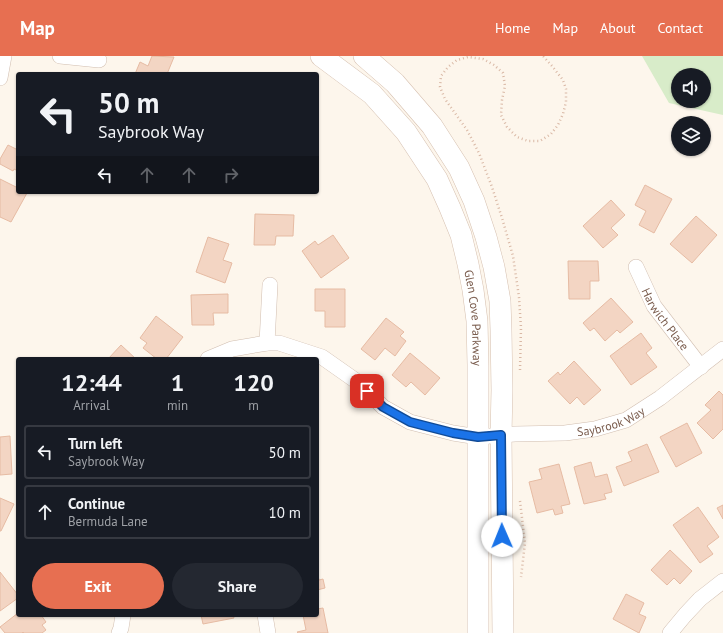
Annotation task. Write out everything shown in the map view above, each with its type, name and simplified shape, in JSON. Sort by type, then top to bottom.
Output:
[{"type":"main road","name":"Glen Cove Parkway","points":[[321,56],[372,94],[406,132],[437,179],[460,235],[468,264],[477,321],[478,633]]},
{"type":"main road","name":"Glen Cove Parkway","points":[[364,56],[395,83],[432,126],[459,168],[474,201],[494,267],[500,301],[503,633]]},
{"type":"street","points":[[0,78],[4,56]]},
{"type":"street","points":[[60,56],[99,60]]},
{"type":"street","name":"Harwich Place","points":[[636,267],[654,306],[701,367]]},
{"type":"street","points":[[267,343],[270,285]]},
{"type":"street","name":"Saybrook Way","points":[[213,357],[232,349],[267,343],[279,343],[322,358],[360,383],[383,407],[410,422],[453,433],[478,437],[565,433],[595,429],[626,420],[660,398],[723,349]]},
{"type":"street","points":[[670,633],[700,599],[723,581]]},
{"type":"street","points":[[119,633],[123,617]]},
{"type":"street","points":[[265,617],[268,633]]},
{"type":"path","points":[[492,187],[479,153],[467,130],[445,99],[440,87],[441,76],[448,67],[457,60],[468,57],[483,59],[494,65],[503,73],[505,86],[501,114],[507,127],[516,137],[528,141],[540,141],[551,134],[558,125],[564,114],[566,102],[566,90],[563,80],[543,56]]},
{"type":"green space","points":[[642,56],[723,56],[723,115],[692,108],[711,108],[711,68],[671,68],[671,103],[669,103]]},
{"type":"building","points":[[152,56],[174,57],[168,72],[136,72],[140,62],[148,66]]},
{"type":"building","points":[[8,145],[16,149],[16,170],[14,169],[13,171],[0,164],[0,159]]},
{"type":"building","points":[[0,179],[16,187],[16,194],[26,194],[11,222],[0,217]]},
{"type":"building","points":[[645,185],[672,199],[654,233],[639,225],[646,211],[635,205]]},
{"type":"building","points":[[611,200],[625,215],[611,228],[618,235],[603,248],[583,226]]},
{"type":"building","points":[[255,214],[294,215],[293,236],[276,236],[275,245],[254,245]]},
{"type":"building","points":[[696,216],[717,235],[692,263],[670,244]]},
{"type":"building","points":[[333,235],[349,258],[321,278],[302,251],[315,241],[318,245]]},
{"type":"building","points":[[208,237],[229,244],[223,260],[232,263],[225,283],[196,272]]},
{"type":"building","points":[[568,261],[598,261],[599,281],[590,281],[590,299],[569,299]]},
{"type":"building","points":[[315,289],[345,289],[345,327],[325,327],[325,311],[315,311]]},
{"type":"building","points":[[228,294],[228,313],[213,313],[214,325],[192,325],[191,295]]},
{"type":"building","points":[[611,298],[633,322],[620,333],[617,330],[605,341],[594,328],[590,331],[583,323]]},
{"type":"building","points":[[156,316],[183,337],[168,357],[154,357],[143,348],[147,343],[140,338]]},
{"type":"building","points":[[386,318],[404,332],[400,336],[406,341],[395,356],[385,348],[375,360],[361,349]]},
{"type":"building","points":[[641,333],[652,348],[646,353],[657,367],[631,385],[610,356]]},
{"type":"building","points":[[121,345],[134,357],[110,357]]},
{"type":"building","points":[[410,353],[440,378],[425,395],[411,382],[406,387],[392,375]]},
{"type":"building","points":[[574,361],[601,390],[584,405],[577,397],[570,404],[548,381],[558,372],[560,375]]},
{"type":"building","points":[[719,391],[723,395],[723,429],[713,439],[697,423],[711,410],[705,405]]},
{"type":"building","points":[[687,423],[702,453],[676,467],[660,437]]},
{"type":"building","points":[[10,436],[12,474],[0,475],[0,437]]},
{"type":"building","points":[[647,444],[659,472],[624,486],[616,467],[632,461],[628,452]]},
{"type":"building","points":[[591,462],[595,477],[607,474],[612,492],[604,494],[606,499],[584,504],[574,467]]},
{"type":"building","points":[[559,464],[570,504],[561,506],[563,513],[555,515],[553,509],[537,513],[529,482],[542,479],[539,469]]},
{"type":"building","points":[[0,498],[14,504],[1,531],[0,531]]},
{"type":"building","points":[[723,505],[723,519],[717,508]]},
{"type":"building","points":[[698,507],[719,537],[707,546],[713,554],[700,563],[673,525]]},
{"type":"building","points":[[670,550],[692,571],[680,584],[674,578],[667,585],[651,570]]},
{"type":"building","points":[[0,572],[16,592],[16,599],[0,611]]},
{"type":"building","points":[[323,579],[325,588],[319,590],[319,580]]},
{"type":"building","points":[[626,594],[644,603],[639,614],[646,617],[639,633],[613,619]]},
{"type":"building","points":[[323,608],[328,633],[298,633],[297,632],[306,630],[303,617],[319,617],[319,609]]},
{"type":"building","points":[[16,615],[16,617],[42,617],[46,622],[42,625],[46,630],[42,633],[5,633],[0,627]]},
{"type":"building","points":[[201,617],[234,618],[203,624]]},
{"type":"route","points":[[367,391],[383,407],[410,422],[453,433],[478,437],[501,435],[502,536]]}]
